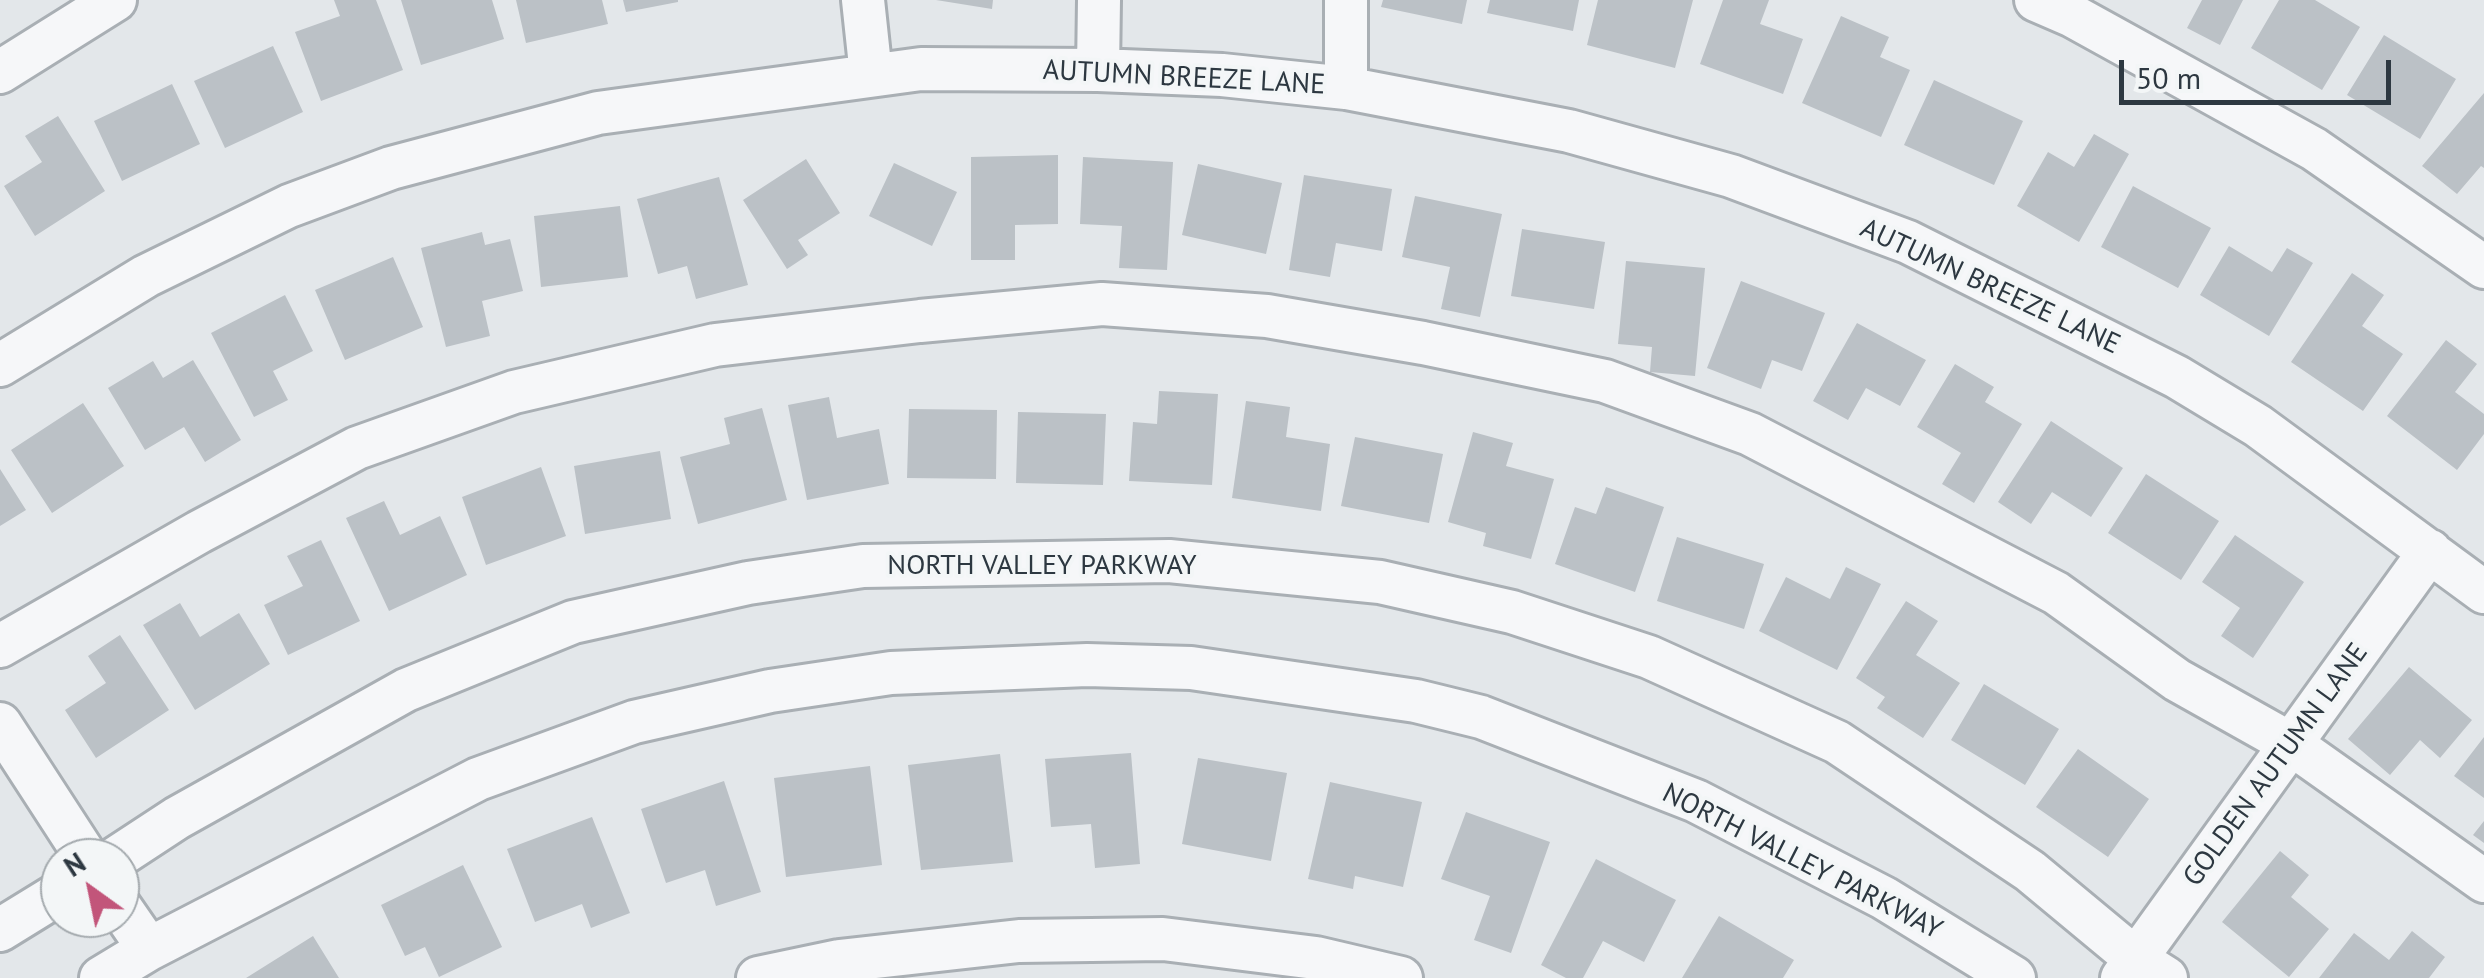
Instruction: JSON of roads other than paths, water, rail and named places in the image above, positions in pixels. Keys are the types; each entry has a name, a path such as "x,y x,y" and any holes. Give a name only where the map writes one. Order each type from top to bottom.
{"street":[{"path":"0,72 115,0"},
{"path":"863,0 871,75"},
{"path":"1098,70 1099,0"},
{"path":"1346,0 1346,88"},
{"path":"2036,0 2073,16 2314,149 2484,267"},
{"name":"AUTUMN BREEZE LANE","path":"0,365 146,276 289,206 391,168 598,112 922,69 1222,74 1346,88 1569,131 1731,176 1908,242 2177,377 2258,426 2484,592"},
{"path":"0,646 357,448 514,392 714,345 1102,304 1267,316 1424,343 1605,381 1750,434 2056,593 2176,680 2291,744 2484,881"},
{"name":"GOLDEN AUTUMN LANE","path":"2141,972 2291,744 2430,551"},
{"name":"NORTH VALLEY PARKWAY","path":"140,842 406,690 573,622 748,583 863,566 1169,561 1380,582 1512,612 1650,658 1837,742 2030,871 2141,972"},
{"name":"NORTH VALLEY PARKWAY","path":"101,978 478,779 634,722 770,691 892,673 1087,665 1191,668 1416,701 1481,717 1696,801 1884,898 2014,978"},
{"path":"2,733 73,838"},
{"path":"0,930 40,905"},
{"path":"140,935 150,949"},
{"path":"758,978 840,961 1019,942 1162,939 1316,958 1401,978"}]}
